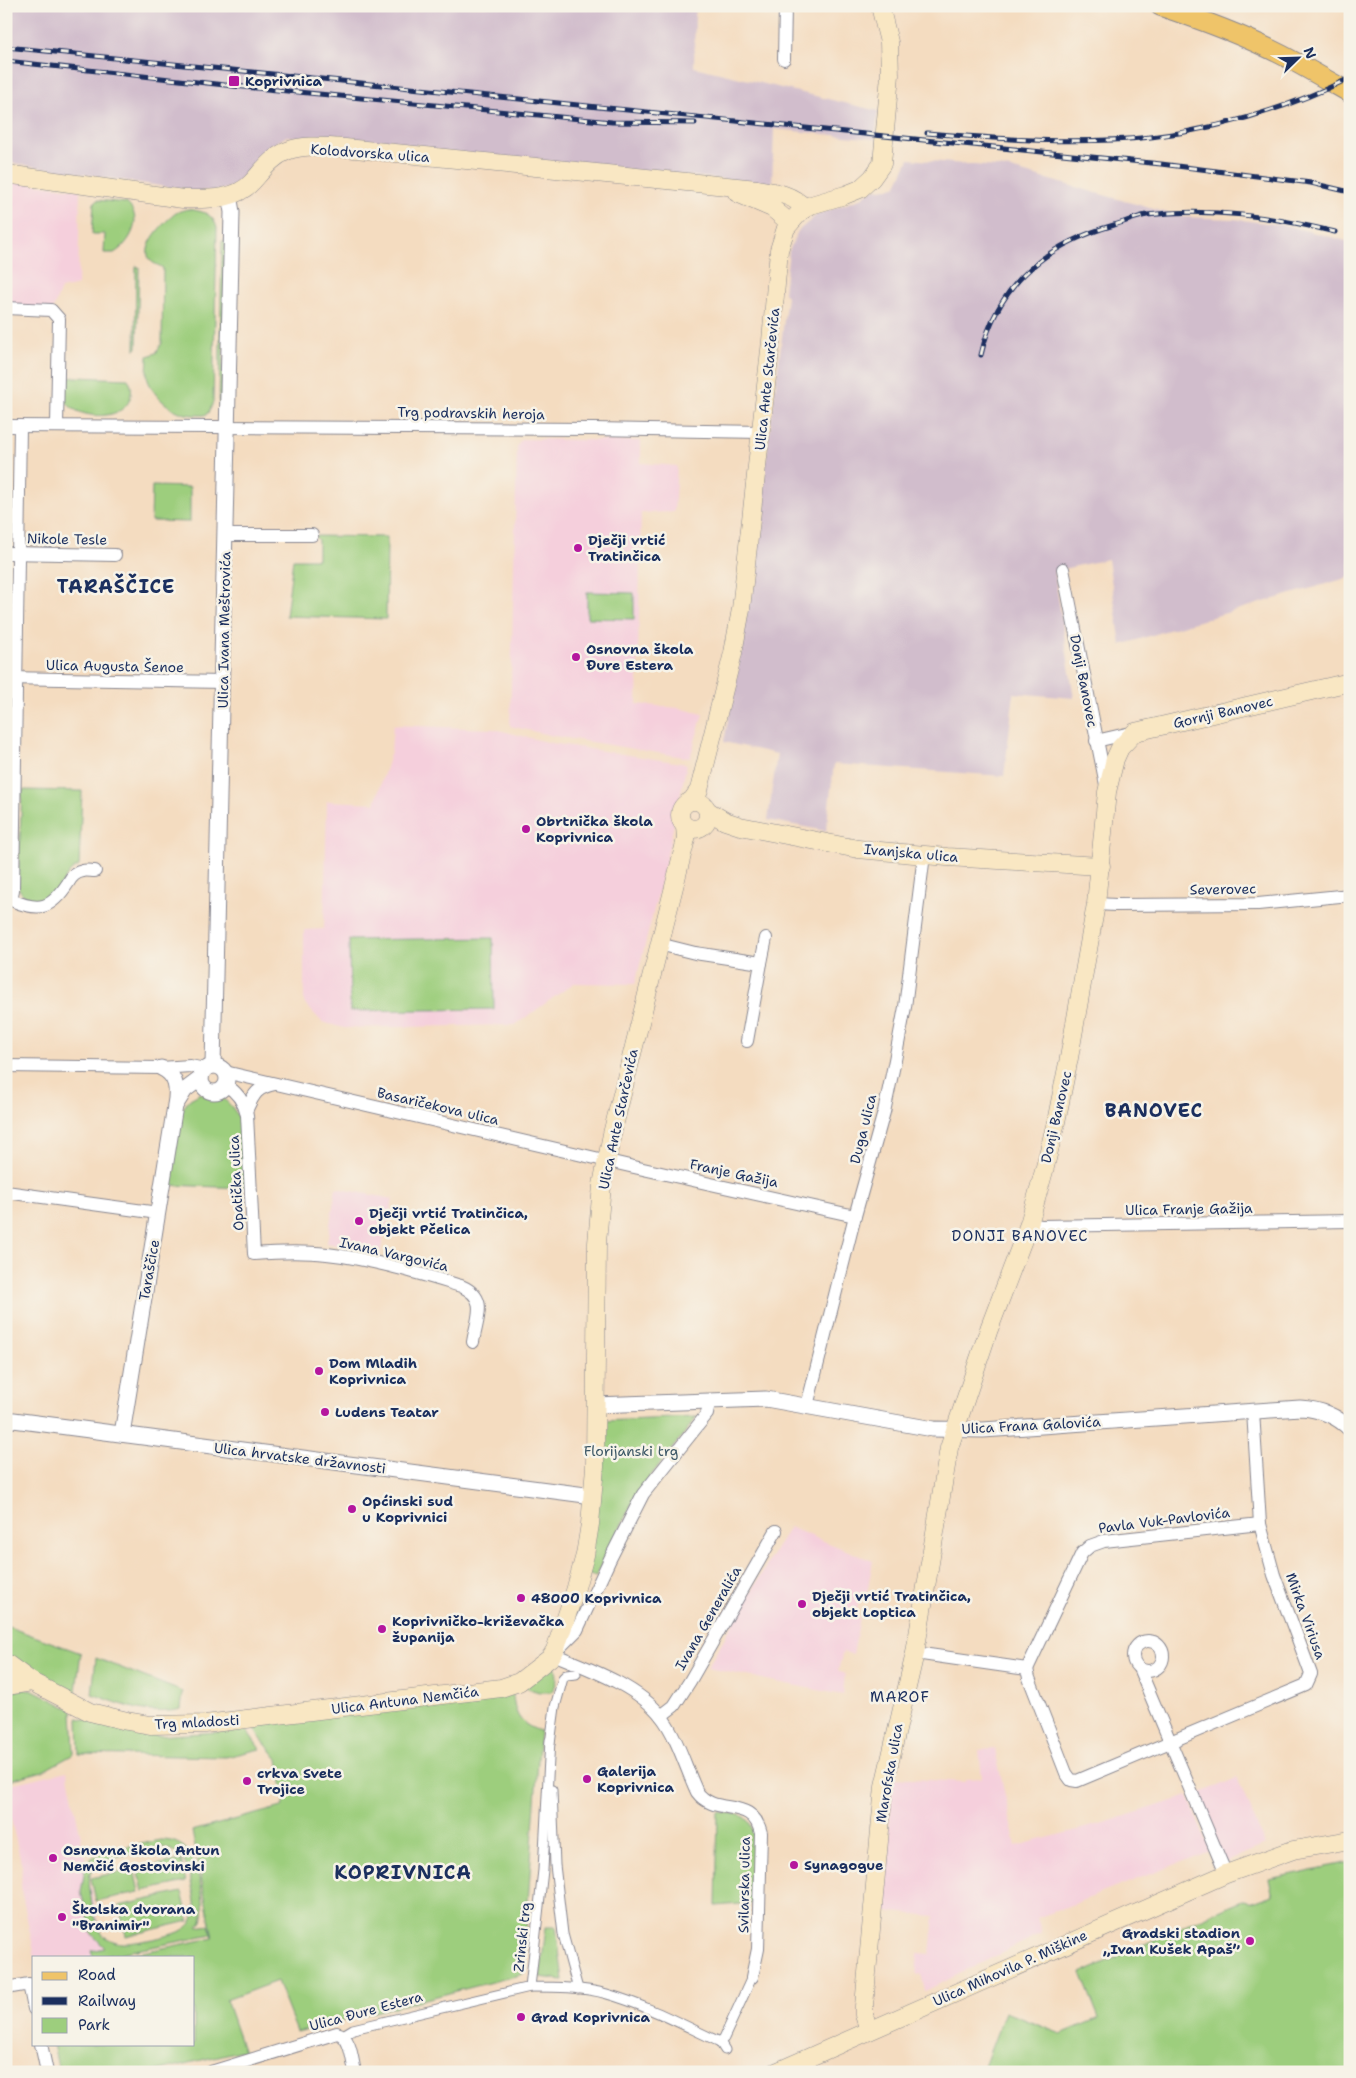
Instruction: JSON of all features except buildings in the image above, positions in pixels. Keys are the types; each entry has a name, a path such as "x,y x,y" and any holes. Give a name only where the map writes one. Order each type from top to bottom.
{"main road":[{"path":"1160,6 1244,37 1282,55 1350,93"},
{"name":"Ulica Ante Starčevića","path":"595,1405 597,1243 602,1186 659,944 697,815 740,618 782,238 790,223 805,208 820,201 846,195 860,188 872,178 882,164 890,75 889,42 883,11"},
{"name":"Kolodvorska ulica","path":"6,174 183,199 208,200 229,196 246,187 278,156 294,150 316,147 345,148 720,187 757,189 781,193 796,200 805,208"},
{"name":"Kolodvorska ulica","path":"720,187 766,205 790,223"},
{"name":"Gornji Banovec","path":"1134,732 1350,682"},
{"name":"Donji Banovec","path":"954,1430 989,1329 1029,1224 1056,1122 1096,904 1107,792 1115,759 1120,748 1134,732"},
{"name":"Ivanjska ulica","path":"697,815 740,826 858,849 1101,866"},
{"path":"553,1654 579,1577 590,1524 593,1496 595,1405"},
{"name":"Marofska ulica","path":"869,2030 864,2015 864,2006 883,1795 915,1653 943,1480 954,1430"},
{"name":"Ulica Antuna Nemčića","path":"247,1720 508,1686 531,1673 553,1654"},
{"name":"Trg mladosti","path":"6,1663 32,1682 90,1712 135,1723 164,1726 247,1720"},
{"path":"6,1686 32,1682"},
{"name":"Ulica Mihovila P. Miškine","path":"776,2072 1226,1874 1293,1850 1350,1840"}],"street":[{"path":"784,59 785,6"},
{"name":"Ulica Ivana Meštrovića","path":"215,1079 232,212 229,196"},
{"path":"6,308 51,310 56,313 59,320 57,425"},
{"name":"Trg podravskih heroja","path":"6,426 228,426 761,432"},
{"name":"Nikole Tesle","path":"9,902 13,890 12,553 20,426"},
{"path":"226,535 312,535"},
{"name":"Nikole Tesle","path":"12,553 115,555"},
{"name":"Donji Banovec","path":"1063,569 1107,792"},
{"name":"Ulica Augusta Šenoe","path":"11,678 223,682"},
{"name":"Gornji Banovec","path":"1096,741 1134,732"},
{"name":"Duga ulica","path":"807,1406 855,1216 884,1112 905,1007 924,854"},
{"path":"9,902 26,906 49,905 76,874 83,870 95,871"},
{"name":"Severovec","path":"1096,904 1258,904 1350,895"},
{"path":"747,1041 766,938"},
{"path":"659,944 711,956 761,962"},
{"name":"Basaričekova ulica","path":"6,1066 166,1068 215,1079 270,1083 607,1160"},
{"path":"166,1068 176,1085 175,1106"},
{"path":"215,1079 229,1097 246,1111 254,1094 270,1083"},
{"name":"Taraščice","path":"122,1434 175,1106 185,1090 215,1079"},
{"name":"Opatička ulica","path":"246,1111 249,1131 254,1254"},
{"name":"Franje Gažija","path":"607,1160 855,1216"},
{"path":"6,1192 158,1213"},
{"name":"Ulica Franje Gažija","path":"1029,1224 1042,1226 1350,1221"},
{"name":"Ivana Vargovića","path":"254,1254 307,1253 356,1258 460,1286 475,1295 480,1302 473,1342"},
{"name":"Ulica Frana Galovića","path":"709,1402 766,1399 933,1429 954,1430 983,1430 1308,1408 1329,1415 1348,1425"},
{"path":"553,1654 577,1630 643,1494 707,1414 709,1402 595,1405"},
{"name":"Mirka Viriusa","path":"1028,1669 1029,1678 1066,1773 1071,1780 1077,1781 1306,1686 1311,1674 1274,1575 1260,1524 1253,1411"},
{"name":"Ulica hrvatske državnosti","path":"6,1419 593,1496"},
{"name":"Pavla Vuk-Pavlovića","path":"1028,1669 1082,1553 1090,1546 1104,1541 1260,1524"},
{"name":"Ivana Generalića","path":"661,1716 674,1706 690,1681 776,1531"},
{"path":"579,1577 595,1582 601,1578"},
{"path":"915,1653 1028,1669"},
{"name":"Svilarska ulica","path":"553,1654 618,1683 661,1716 702,1800 722,1807 748,1812 759,1824 761,1833 758,1949 752,1977 722,2046 628,2001 578,1989"},
{"path":"1139,1668 1226,1874"},
{"name":"Zrinski trg","path":"550,1740 555,1865 563,1934 578,1989 530,1987 543,1870 550,1740 554,1706 563,1678 566,1675 576,1674"},
{"path":"6,1988 29,1984 32,1999"},
{"name":"Ulica Đure Estera","path":"211,2072 333,2034 343,2035 353,2029 530,1987"},
{"path":"343,2035 348,2044 355,2072"},
{"path":"41,2046 47,2072"}],"shaded area":[{"path":"6,6 695,6 694,67 878,111 875,139 774,129 772,184 287,136 277,142 246,177 234,186 218,191 192,191 6,162"},
{"path":"909,159 1007,168 1182,217 1234,219 1289,226 1350,242 1350,577 1121,645 1108,559 1054,571 1074,698 1014,693 1004,776 834,764 826,831 768,820 777,754 724,742 742,645 787,296 784,293 789,251 798,231 818,214 860,199 872,190 896,187"},
{"path":"6,180 80,190 78,285 61,289 50,316 6,313"},
{"path":"521,440 641,441 641,463 677,466 674,512 641,513 637,704 679,708 703,714 690,758 554,736 510,726 517,446"},
{"path":"393,725 494,729 551,743 687,764 662,878 635,984 574,983 515,1025 344,1028 322,1022 304,1003 304,930 324,929 327,801 375,803 391,751"},
{"name":"Dječji vrtić Tratinčica, objekt Pčelica","path":"336,1188 393,1199 380,1253 327,1243"},
{"name":"Dječji vrtić Tratinčica, objekt Loptica","path":"789,1527 873,1561 867,1592 862,1591 855,1616 860,1617 853,1655 843,1651 838,1671 845,1674 843,1695 707,1668"},
{"path":"995,1749 1016,1846 1104,1823 1188,1796 1210,1851 1037,1918 1042,1933 925,1991 921,1974 916,1975 918,1953 930,1954 934,1916 882,1911 893,1778 965,1782 967,1779 982,1778 979,1750"},
{"name":"Osnovna škola Antun Nemčić Gostovinski","path":"67,1771 105,1956 35,1956 21,1889 22,1866 6,1798 6,1785"},
{"path":"1237,1778 1265,1845 1224,1862 1196,1795"}],"green space":[{"path":"97,200 126,203 132,209 134,215 135,223 130,237 114,253 104,253 105,234 92,234 94,203"},
{"path":"187,209 210,216 217,228 213,402 206,415 189,415 175,410 156,394 151,387 147,374 148,356 156,353 162,343 163,268 150,260 148,248 155,234 166,222 176,213"},
{"path":"222,241 226,241 222,407 219,406"},
{"path":"136,266 139,267 137,348 135,350"},
{"path":"69,378 128,379 131,386 131,394 126,406 116,413 102,415 88,414 75,410 66,402 63,391"},
{"path":"152,486 190,487 190,522 151,521"},
{"path":"314,536 387,537 386,619 286,616 293,559 318,559 318,540"},
{"path":"587,592 634,593 634,619 587,618"},
{"path":"22,790 82,791 79,866 68,874 56,892 46,900 30,900 21,893 18,887"},
{"path":"493,938 494,1009 350,1011 349,940"},
{"path":"201,1093 210,1097 220,1096 230,1105 242,1126 245,1150 244,1188 169,1185 181,1111 190,1099"},
{"name":"Florijanski trg","path":"697,1417 637,1493 596,1577 587,1574 602,1421"},
{"path":"6,1626 81,1653 75,1698 25,1669 6,1654"},
{"path":"96,1658 183,1692 181,1709 169,1711 146,1710 92,1694"},
{"path":"551,1665 555,1667 557,1677 551,1692 539,1692 526,1688 525,1685"},
{"path":"31,1689 72,1710 74,1754 43,1771 6,1781 6,1691"},
{"path":"512,1689 518,1716 526,1724 540,1731 523,1974 297,2032 277,1981 226,2000 244,2052 239,2051 152,2072 59,2072 53,2046 195,2046 195,1956 123,1956 213,1938 192,1831 282,1807 285,1800 278,1759 257,1734 254,1725"},
{"path":"78,1718 157,1736 218,1732 245,1728 260,1749 226,1757 79,1754"},
{"path":"718,1812 742,1816 749,1822 753,1831 756,1856 752,1903 716,1906"},
{"path":"161,1840 180,1844 192,1857 201,1885 203,1915 202,1921 197,1927 209,1925 212,1935 106,1956 93,1956 91,1951 105,1948 91,1933 81,1892 85,1869 89,1860 103,1851","holes":["162,1847 179,1855 188,1870 195,1903 195,1914 191,1923 179,1932 142,1941 121,1943 105,1937 98,1926 91,1898 89,1881 92,1870 105,1859"]},
{"path":"181,1860 186,1882 143,1891 138,1869"},
{"name":"Gradski stadion „Ivan Kušek Apaš”","path":"1350,1862 1350,2072 982,2072 1005,2012 1061,2034 1099,2018 1081,1973 1242,1900 1256,1902 1273,1896 1269,1879"},
{"path":"134,1869 139,1892 96,1901 91,1878"},
{"path":"182,1892 189,1921 126,1936 119,1906"},
{"path":"546,1927 556,1927 563,1980 540,1977"}],"railway":[{"path":"6,47 1161,164 1311,183 1350,192"},
{"path":"6,61 234,86 612,122 695,123"},
{"path":"927,133 1067,141 1151,137 1202,129 1253,116 1302,99 1350,78"},
{"path":"981,355 999,307 1028,270 1067,243 1090,233 1147,215 1194,212 1265,218 1335,232"}],"place":[{"name":"Koprivnica","path":"234,81"},
{"name":"Dječji vrtić Tratinčica","path":"578,548"},
{"name":"Osnovna škola Đure Estera","path":"576,657"},
{"name":"Obrtnička škola Koprivnica","path":"526,829"},
{"name":"Dječji vrtić Tratinčica, objekt Pčelica","path":"359,1221"},
{"name":"Dom Mladih Koprivnica","path":"319,1371"},
{"name":"Ludens Teatar","path":"325,1412"},
{"name":"Općinski sud u Koprivnici","path":"352,1509"},
{"name":"48000 Koprivnica","path":"521,1598"},
{"name":"Dječji vrtić Tratinčica, objekt Loptica","path":"802,1604"},
{"name":"Koprivničko-križevačka županija","path":"382,1629"},
{"name":"Galerija Koprivnica","path":"587,1779"},
{"name":"crkva Svete Trojice","path":"247,1781"},
{"name":"Osnovna škola Antun Nemčić Gostovinski","path":"53,1858"},
{"name":"Synagogue","path":"794,1865"},
{"name":"Školska dvorana \"Branimir\"","path":"62,1917"},
{"name":"Gradski stadion „Ivan Kušek Apaš”","path":"1250,1941"},
{"name":"Grad Koprivnica","path":"521,2017"}],"district":[{"name":"TARAŠČICE","path":"116,586"},
{"name":"BANOVEC","path":"1154,1110"},
{"name":"DONJI BANOVEC","path":"1020,1236"},
{"name":"MAROF","path":"900,1697"},
{"name":"KOPRIVNICA","path":"403,1872"}]}
